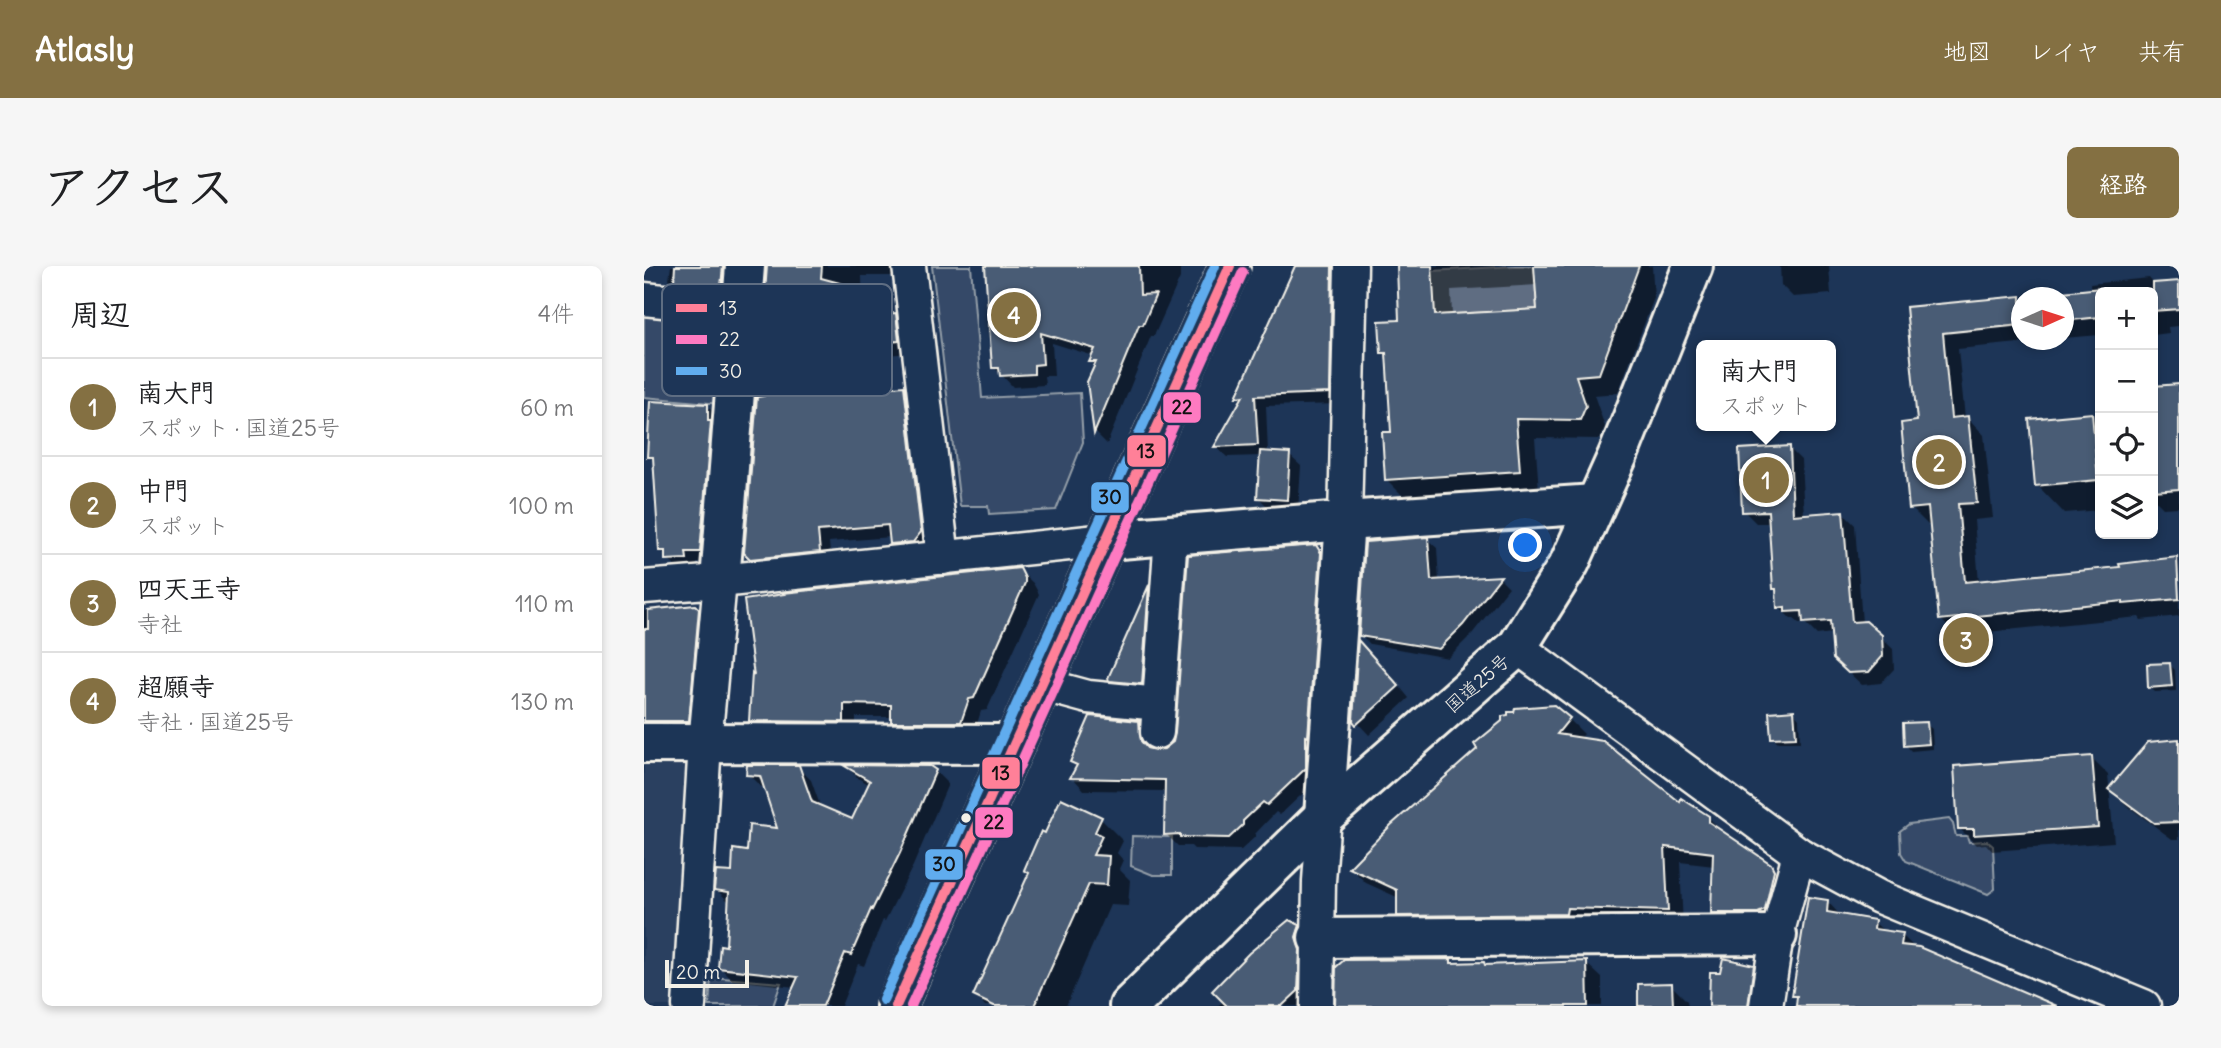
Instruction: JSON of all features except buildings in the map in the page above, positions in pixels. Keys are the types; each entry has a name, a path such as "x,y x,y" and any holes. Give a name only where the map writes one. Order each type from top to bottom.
{"main road":[{"path":"744,284 746,266"},
{"path":"896,1006 1230,266"},
{"name":"国道25号","path":"1129,1006 1324,816 1517,648 1570,562 1618,455 1693,266"},
{"path":"720,582 734,396"},
{"path":"1107,540 1595,504"},
{"path":"1324,816 1345,521"},
{"path":"644,743 1013,744"},
{"path":"1318,938 1777,935"}],"street":[{"path":"909,266 943,558"},
{"path":"1345,521 1351,266"},
{"path":"644,299 662,301"},
{"path":"1040,684 1158,718 1171,535"},
{"path":"644,587 720,582 1107,540"},
{"path":"689,1006 705,743 720,582"},
{"path":"1517,648 1798,854 1879,897 2144,1006"},
{"path":"1317,1006 1324,816"},
{"path":"1766,1006 1777,935 1798,854"}],"shaded area":[{"path":"932,266 971,266 982,398 1080,393 1083,442 1056,510 989,514 988,506 960,506"},
{"path":"1534,266 1537,309 1435,315 1432,271"},
{"path":"644,315 662,317 662,396 721,396 720,404 644,397"},
{"path":"644,760 683,761 690,775 674,1006 644,1006"},
{"path":"1949,819 1956,836 1967,836 1969,842 1987,841 1993,846 1995,889 1988,894 1906,861 1901,853 1900,831 1909,824"},
{"path":"1132,836 1172,837 1172,875 1153,875 1131,866"},
{"path":"711,977 781,983 773,1006 709,1006"}],"transit line":[{"name":"30","path":"883,1000 1215,266"},
{"name":"13","path":"896,1006 1230,266"},
{"name":"22","path":"911,1006 1243,272"}],"place":[{"name":"超願寺","path":"1014,315"},
{"name":"中門","path":"1939,462"},
{"name":"南大門","path":"1766,480"},
{"name":"四天王寺","path":"1966,640"}]}
